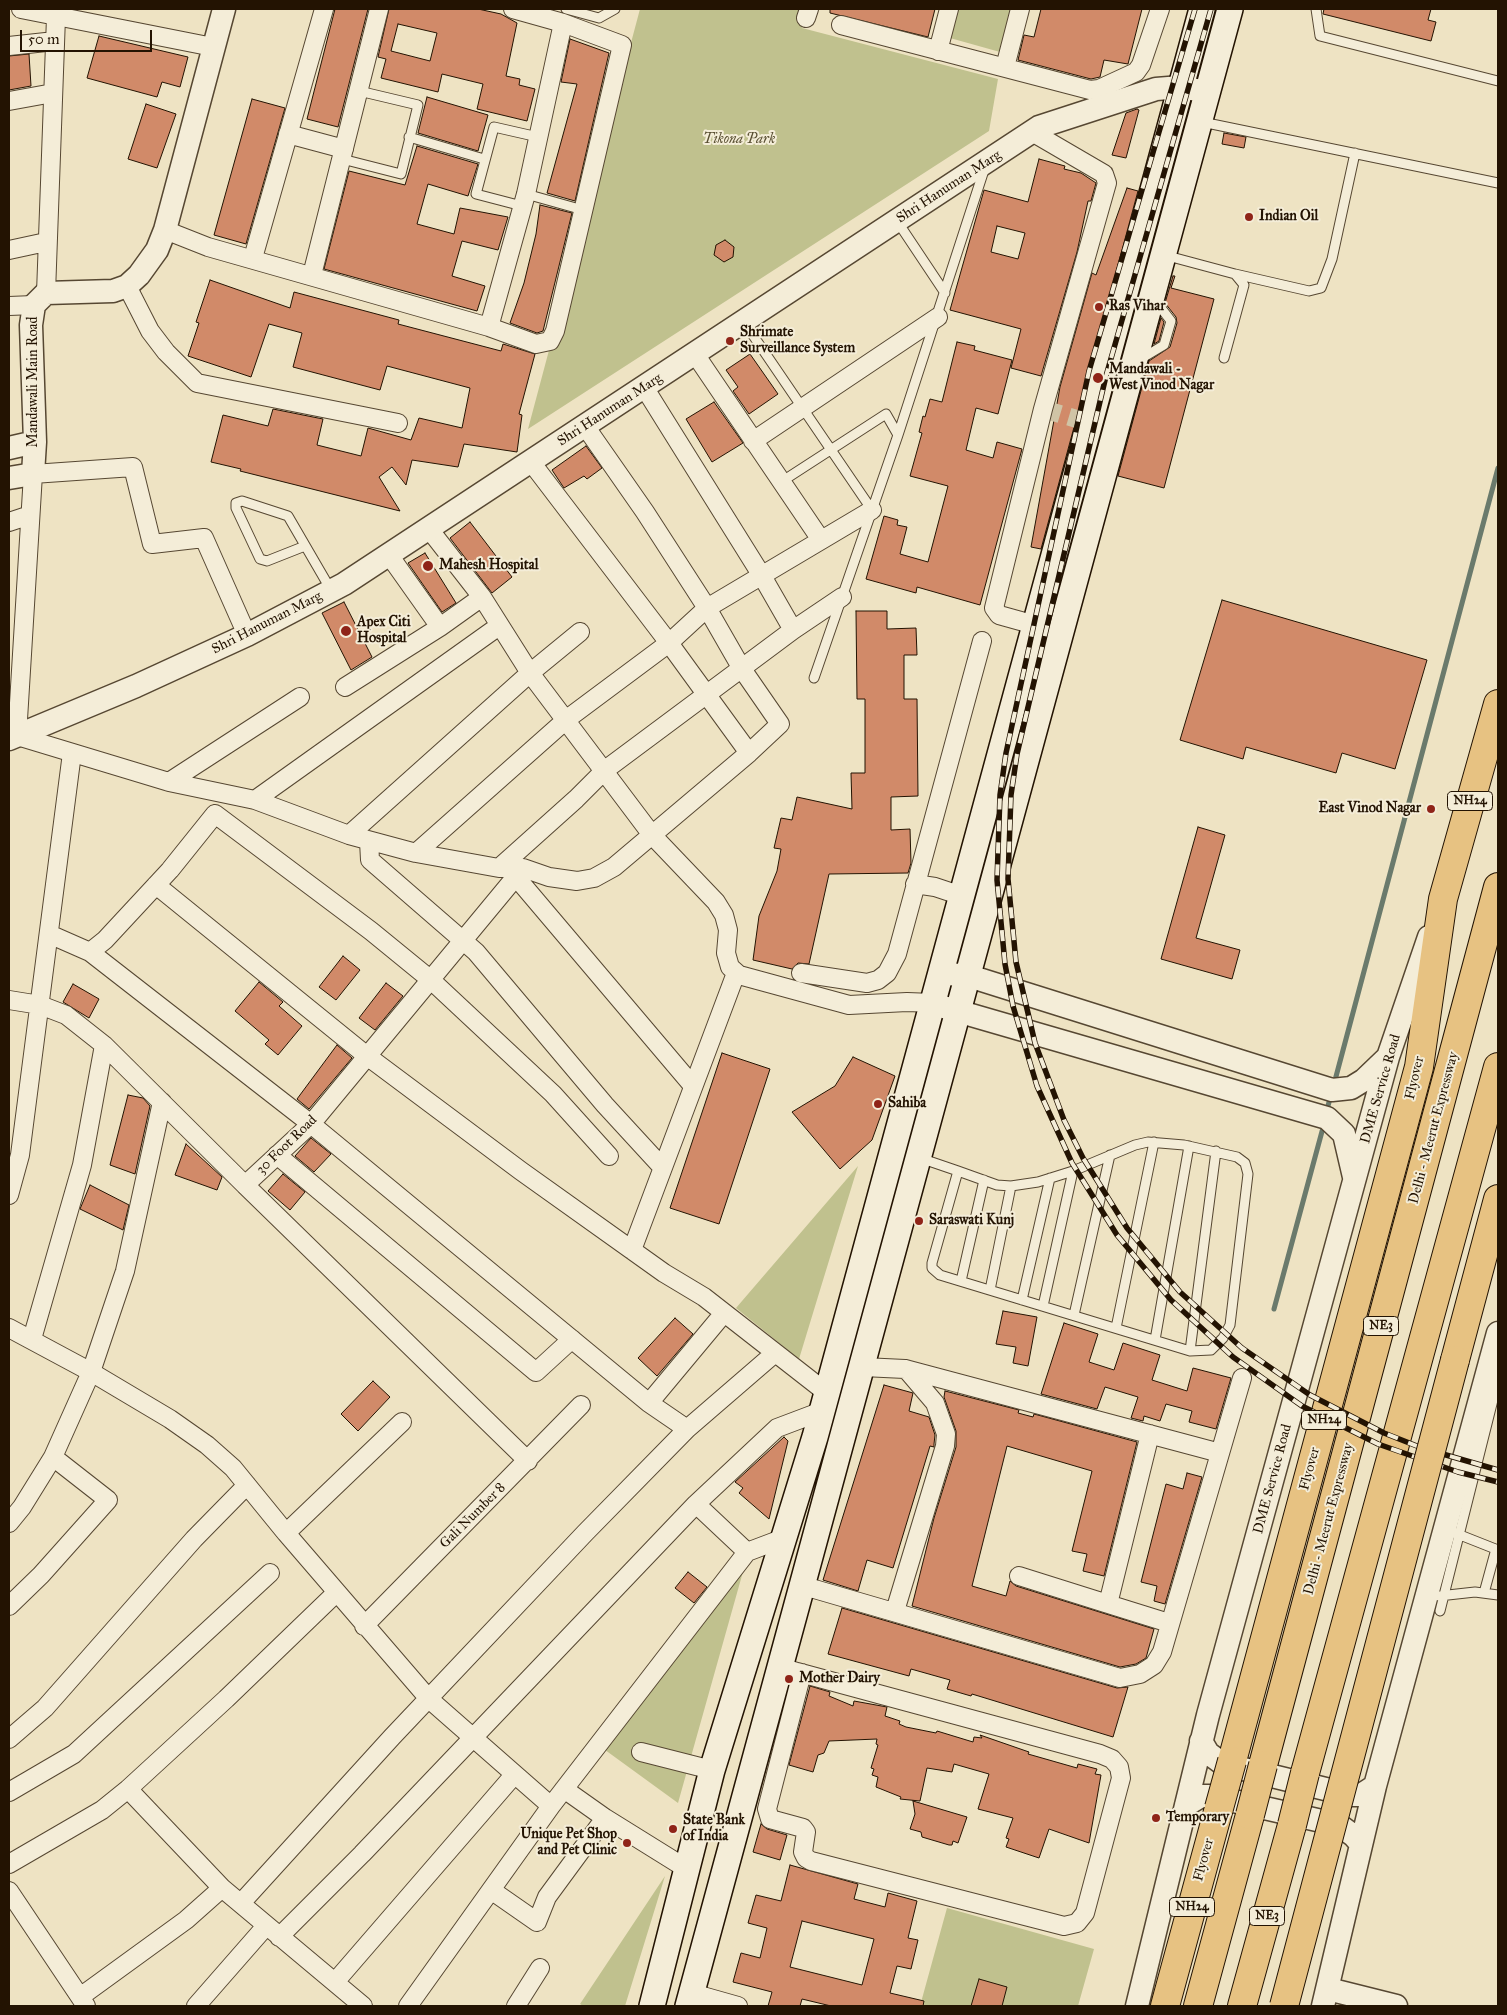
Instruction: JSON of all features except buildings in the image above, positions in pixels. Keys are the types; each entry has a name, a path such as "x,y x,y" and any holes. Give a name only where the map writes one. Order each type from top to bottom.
{"highway":[{"name":"NH24","path":"1442,899 1498,704"},
{"name":"Delhi - Meerut Expressway","path":"1198,2006 1498,887"},
{"name":"Flyover","path":"1165,2006 1416,1080 1442,899"},
{"name":"NE3","path":"1242,2006 1498,1067"},
{"path":"1284,2006 1455,1360 1494,1228 1498,1199"}],"main road":[{"path":"652,2006 712,1770 824,1402 1202,9"},
{"path":"690,2000 792,1670 804,1586 1230,9"},
{"path":"1112,340 1137,354"},
{"path":"667,1945 703,1953"}],"street":[{"path":"21,9 57,13 213,47"},
{"path":"9,306 40,300 113,291 128,286 139,276 156,250 165,230 224,9"},
{"path":"253,258 324,9"},
{"path":"312,275 379,9"},
{"path":"165,230 208,247 253,258 489,327 536,344 550,341 555,330 622,45 564,16 513,9"},
{"path":"938,51 949,9"},
{"path":"1005,67 1020,9"},
{"path":"840,25 1090,90 1099,89 1136,72 1141,65 1160,9"},
{"path":"40,300 46,242 57,13"},
{"path":"489,327 524,200 564,16"},
{"path":"9,46 55,41"},
{"name":"Shri Hanuman Marg","path":"13,737 136,686 246,635 332,590 429,529 1039,127 1156,89 1181,86 1207,92"},
{"path":"9,101 53,93"},
{"path":"1032,132 1104,174 1107,183 1046,400 994,608 999,615 1035,625"},
{"path":"288,134 343,154"},
{"path":"9,250 46,242"},
{"path":"128,286 150,331 166,352 197,383 398,423"},
{"name":"Mandawali Main Road","path":"13,737 17,605 30,515 35,442 30,325 40,300"},
{"path":"753,441 938,317"},
{"path":"695,354 821,540"},
{"path":"644,387 762,576 793,630"},
{"path":"13,737 72,752 169,782 255,800 349,835 416,853 519,873 577,881 594,878 614,867 749,753 780,724 742,669 707,608 645,512 585,426"},
{"path":"9,448 35,442"},
{"path":"531,462 669,642 749,753"},
{"path":"9,478 33,474 133,467 152,544 204,538 246,635"},
{"path":"416,853 567,719 669,642 707,608 872,510"},
{"path":"9,522 30,515"},
{"path":"429,529 482,597 530,673 567,719 652,835 716,902 724,915 728,930 726,953 730,967 736,972 848,1005 907,1002 932,1004 1327,1118 1344,1134 1355,1183"},
{"path":"389,555 440,627"},
{"path":"345,687 440,627 482,597"},
{"path":"499,868 576,799 605,770 793,630 842,597"},
{"path":"255,800 499,626"},
{"path":"349,835 530,673 580,632"},
{"path":"801,973 867,983 878,980 887,973 897,954 982,642"},
{"path":"169,782 300,697"},
{"path":"9,1195 20,1156 72,752"},
{"path":"90,952 105,940 156,885 215,814 223,794"},
{"path":"215,814 371,931 431,980 553,1094 597,1140 609,1156"},
{"path":"369,841 370,860 476,952 606,1105 662,1167"},
{"path":"519,873 693,1086"},
{"name":"30 Foot Road","path":"9,1000 40,1005 66,1015 104,1045 245,1185 311,1124 519,873"},
{"path":"915,884 935,887 962,896"},
{"path":"156,885 367,1056 521,1171 724,1313 775,1353 824,1402 777,1428 696,1504 362,1854 279,1937"},
{"name":"DME Service Road","path":"1137,2006 1201,1740 1388,1057 1442,899"},
{"path":"49,934 90,952 311,1124 649,1402 687,1430"},
{"path":"632,1250 736,972"},
{"path":"941,973 969,976 1332,1090 1351,1088 1364,1080 1388,1057"},
{"path":"32,1339 82,1165 104,1045"},
{"path":"9,1523 22,1507 53,1457 91,1372 125,1271 162,1102"},
{"path":"277,1155 536,1372 572,1339"},
{"path":"245,1185 528,1461"},
{"path":"649,1402 724,1313"},
{"path":"10,1331 32,1339 91,1372 170,1419 207,1445 233,1468 336,1593 429,1699 474,1736 514,1775 551,1806"},
{"path":"1396,2006 1325,1997 1375,1786 1437,1601 1498,1333"},
{"path":"242,1902 585,1533 687,1430 775,1353"},
{"path":"863,1367 905,1369 1220,1452"},
{"path":"895,1611 945,1446 946,1434 935,1403 905,1369"},
{"path":"804,1586 1120,1678 1140,1674 1154,1665 1162,1652 1242,1378"},
{"name":"Gali Number 8","path":"364,1626 581,1405"},
{"path":"286,1533 402,1422"},
{"path":"1108,1604 1150,1434"},
{"path":"9,1606 41,1575 108,1500 53,1457"},
{"path":"9,1739 45,1708 194,1539 247,1485"},
{"path":"696,1504 747,1552"},
{"path":"408,2006 551,1806 747,1552 784,1538"},
{"path":"9,1792 74,1754 270,1573"},
{"path":"1019,1576 1169,1623"},
{"path":"9,1864 102,1810 128,1789 226,1699 336,1593"},
{"path":"792,1670 1100,1754 1112,1759 1119,1767 1121,1778 1085,1914 1077,1923 1064,1926 811,1861 806,1858 802,1852 807,1836 803,1828 770,1819 767,1809 792,1670"},
{"path":"1201,1740 1208,1753 1224,1764 1350,1795 1361,1795 1375,1786"},
{"path":"641,1752 712,1770"},
{"path":"335,1982 514,1775"},
{"path":"128,1789 222,1888 242,1902 266,1926 363,2006"},
{"path":"564,1789 605,1818 687,1869"},
{"path":"1186,1805 1201,1796 1212,1796 1339,1825 1361,1844"},
{"path":"491,1890 537,1922 547,1898 605,1818"},
{"path":"9,1891 83,2002 222,1888"},
{"path":"196,2006 266,1926"},
{"path":"516,2006 540,1968"},
{"path":"690,2000 738,2006"}],"lane":[{"path":"564,16 599,18 615,9"},
{"path":"1316,9 1320,36 1498,81"},
{"path":"343,154 401,174 418,105 359,91"},
{"path":"1199,122 1498,183"},
{"path":"538,137 494,127 476,194 583,210"},
{"path":"409,138 484,159"},
{"path":"1163,255 1309,291 1321,288 1332,259 1355,154"},
{"path":"814,678 938,317 987,162"},
{"path":"897,221 945,293"},
{"path":"1224,358 1244,285 1235,274"},
{"path":"744,322 872,510"},
{"path":"781,482 886,414 898,435"},
{"path":"305,546 267,561 260,559 236,508 236,503 242,501 285,514 305,546 332,590"},
{"path":"920,1158 958,1171 984,1180 1011,1186 1073,1171 1135,1145 1154,1142 1190,1146 1237,1157 1244,1163 1248,1174 1230,1325 1223,1338 1211,1350 1190,1351 940,1275 932,1268 958,1171"},
{"path":"1116,1328 1154,1142"},
{"path":"1155,1340 1190,1146"},
{"path":"1190,1351 1216,1151"},
{"path":"1074,1316 1110,1155"},
{"path":"1043,1306 1073,1171"},
{"path":"1022,1300 1050,1178"},
{"path":"961,1281 984,1180"},
{"path":"990,1290 1011,1186"},
{"path":"1484,1592 1497,1550 1452,1531 1498,1380"},
{"path":"1437,1601 1484,1592 1498,1595"}],"green space":[{"name":"Tikona Park","path":"640,9 807,9 802,28 998,79 989,131 528,429"},
{"path":"958,9 1012,9 1000,52 950,38"},
{"path":"858,1166 820,1290 799,1359 736,1308"},
{"path":"746,1561 678,1803 601,1747"},
{"path":"665,1876 625,2006 583,2006 580,2004"},
{"path":"947,1908 1094,1949 1078,2006 920,2006"}],"waterway":[{"path":"1334,1084 1498,468"},
{"path":"1326,1113 1331,1095"},
{"path":"1274,1309 1324,1124"}],"tunnel":[{"path":"1043,409 1090,423"}],"railway":[{"path":"1195,9 1089,371 1006,753 1000,795 997,880 1005,964 1013,1006 1037,1086 1072,1163 1117,1235 1171,1300 1233,1357 1302,1406 1378,1444 1458,1472 1498,1482"},
{"path":"1211,9 1106,376 1017,754 1011,795 1008,879 1016,962 1035,1043 1064,1120 1083,1158 1127,1228 1180,1292 1242,1348 1310,1395 1384,1433 1422,1448 1498,1470"}],"place":[{"name":"Indian Oil","path":"1249,217"},
{"name":"Ras Vihar","path":"1099,307"},
{"name":"Shrimate Surveillance System","path":"730,341"},
{"name":"Mandawali - West Vinod Nagar","path":"1098,378"},
{"name":"Mahesh Hospital","path":"428,566"},
{"name":"Apex Citi Hospital","path":"346,631"},
{"name":"East Vinod Nagar","path":"1431,809"},
{"name":"Sahiba","path":"878,1104"},
{"name":"Saraswati Kunj","path":"919,1221"},
{"name":"Mother Dairy","path":"789,1679"},
{"name":"Temporary","path":"1156,1818"},
{"name":"State Bank of India","path":"673,1829"},
{"name":"Unique Pet Shop and Pet Clinic","path":"627,1843"}]}
